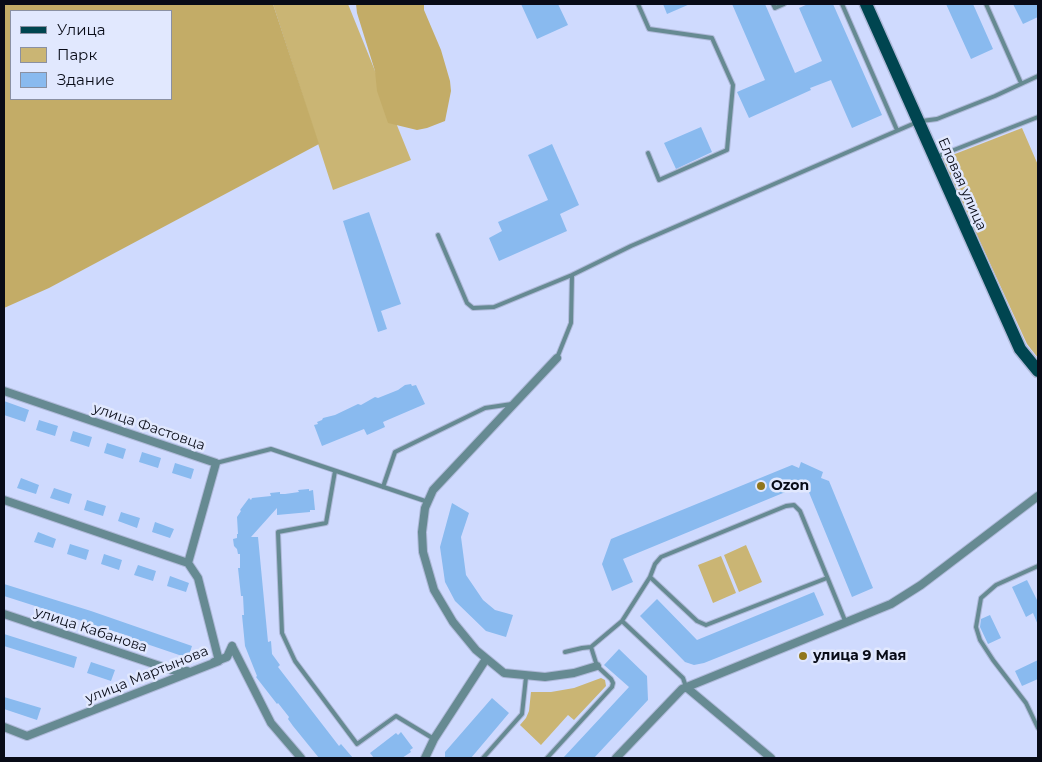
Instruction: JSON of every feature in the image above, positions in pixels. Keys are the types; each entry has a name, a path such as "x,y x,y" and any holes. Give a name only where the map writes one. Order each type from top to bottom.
{"main road":[{"name":"Еловая улица","path":"866,4 1020,349 1038,371"}],"street":[{"path":"557,358 433,490 425,508 422,532 423,552 434,590 453,622 476,650 504,673 526,676 561,676 574,674 597,666"},
{"name":"улица Фастовца","path":"4,391 216,463 188,563"},
{"path":"616,758 686,687 846,623 898,600 1038,496"},
{"path":"4,500 188,563"},
{"name":"улица Мартынова","path":"188,563 198,578 223,659"},
{"name":"улица Кабанова","path":"4,614 172,670 191,672"},
{"path":"191,672 223,659 232,646 271,723 301,758"},
{"path":"425,758 434,739 486,659"},
{"name":"улица Мартынова","path":"4,727 27,736 191,672"},
{"path":"686,687 769,757"}],"lane":[{"path":"638,4 650,29 712,38 732,85 728,150 659,180 648,153"},
{"path":"773,4 774,8 784,4"},
{"path":"842,4 897,130"},
{"path":"986,4 1022,83"},
{"path":"438,235 467,304 474,308 494,307 572,275 631,246 897,130 918,122 937,119 1038,76"},
{"path":"934,158 1038,117"},
{"path":"557,358 571,322 572,275"},
{"path":"383,486 396,452 485,408 514,404"},
{"path":"216,463 271,449 428,502"},
{"path":"335,471 326,523 278,532 282,633 295,661 357,744 396,716 434,739"},
{"path":"565,652 591,648 622,620 661,557 791,505 800,511 846,623"},
{"path":"1038,566 996,585 981,598 976,626 980,640 1026,703 1038,728"},
{"path":"650,576 697,621 706,624 827,578"},
{"path":"622,620 683,678 686,687"},
{"path":"547,758 612,687 612,679 597,666 591,648"},
{"path":"482,758 522,714 526,676"}],"green space":[{"path":"273,4 348,4 411,160 333,190"},
{"path":"1022,128 1038,165 1038,358 1027,344 942,159"},
{"path":"746,545 762,582 739,592 724,555"},
{"path":"721,556 736,593 713,603 698,565"},
{"path":"601,678 605,680 606,686 574,720 568,715 541,745 520,725 529,711 531,692 551,692 574,688"}],"shaded area":[{"path":"4,4 273,4 319,144 49,288 4,308"},
{"path":"356,4 424,4 424,10 441,50 450,81 451,91 445,121 417,130 388,123 377,91 375,71"}],"building":[{"path":"521,4 558,4 568,25 537,39"},
{"path":"663,4 690,4 667,14"},
{"path":"732,4 765,4 795,73 822,61 799,8 808,4 833,4 882,115 852,128 831,80 810,88 811,90 749,118 737,92 765,80"},
{"path":"946,4 973,4 993,49 971,59"},
{"path":"1013,4 1038,4 1038,17 1023,24"},
{"path":"701,127 712,152 676,169 664,143"},
{"path":"552,144 579,205 560,214 567,231 499,261 489,238 502,231 498,222 548,200 528,155"},
{"path":"369,212 401,304 381,311 387,329 378,332 343,221"},
{"path":"411,384 412,386 416,385 425,404 383,422 385,427 367,435 364,429 322,446 314,425 318,424 317,422"},
{"path":"4,401 29,410 25,422 4,415"},
{"path":"39,420 58,426 55,436 36,430"},
{"path":"73,431 92,437 89,447 70,441"},
{"path":"107,443 126,449 123,459 104,453"},
{"path":"142,452 161,458 158,468 139,462"},
{"path":"801,462 823,472 821,478 829,481 873,588 852,597 808,490 800,486 623,559 633,582 612,591 602,564 611,539 792,465 799,468"},
{"path":"175,463 194,469 191,479 172,473"},
{"path":"21,478 39,485 36,494 17,488"},
{"path":"54,488 72,494 69,504 50,498"},
{"path":"309,489 309,491 313,490 315,510 277,515 277,508 251,537 258,537 268,642 271,641 272,654 280,665 278,667 339,746 341,744 353,758 319,758 256,677 245,646 242,615 244,615 243,596 241,596 238,568 240,568 240,554 238,554 234,546 233,539 237,538 238,534 237,517 249,498 251,500 252,498 271,496 270,493 280,492 280,494 285,494"},
{"path":"87,500 106,506 103,516 84,510"},
{"path":"452,503 469,513 461,537 466,575 483,600 495,610 513,615 506,637 486,631 455,601 445,582 440,547"},
{"path":"121,512 140,518 137,528 118,521"},
{"path":"155,522 174,529 170,538 152,532"},
{"path":"38,532 56,539 53,548 34,542"},
{"path":"70,544 89,550 86,560 67,554"},
{"path":"104,554 122,560 119,570 101,564"},
{"path":"138,565 156,571 153,581 134,575"},
{"path":"170,576 189,583 186,592 167,586"},
{"path":"1027,580 1038,602 1038,625 1033,613 1026,617 1012,587"},
{"path":"4,584 91,611 192,646 188,658 132,639 132,637 4,596"},
{"path":"814,592 824,615 704,663 694,665 685,662 640,616 657,599 697,640"},
{"path":"990,615 1001,638 988,644 980,627 981,619"},
{"path":"4,634 77,657 74,668 4,646"},
{"path":"619,649 647,676 648,700 594,758 563,758 629,687 604,665"},
{"path":"1038,660 1038,679 1022,686 1015,671"},
{"path":"91,662 115,670 111,681 87,673"},
{"path":"4,697 41,708 37,720 4,709"},
{"path":"492,698 509,713 471,758 445,758 445,752"},
{"path":"401,732 413,748 410,750 411,752 402,758 374,758 370,753 396,733 398,735"}],"place":[{"name":"Ozon","path":"761,486"},
{"name":"улица 9 Мая","path":"803,656"}]}
